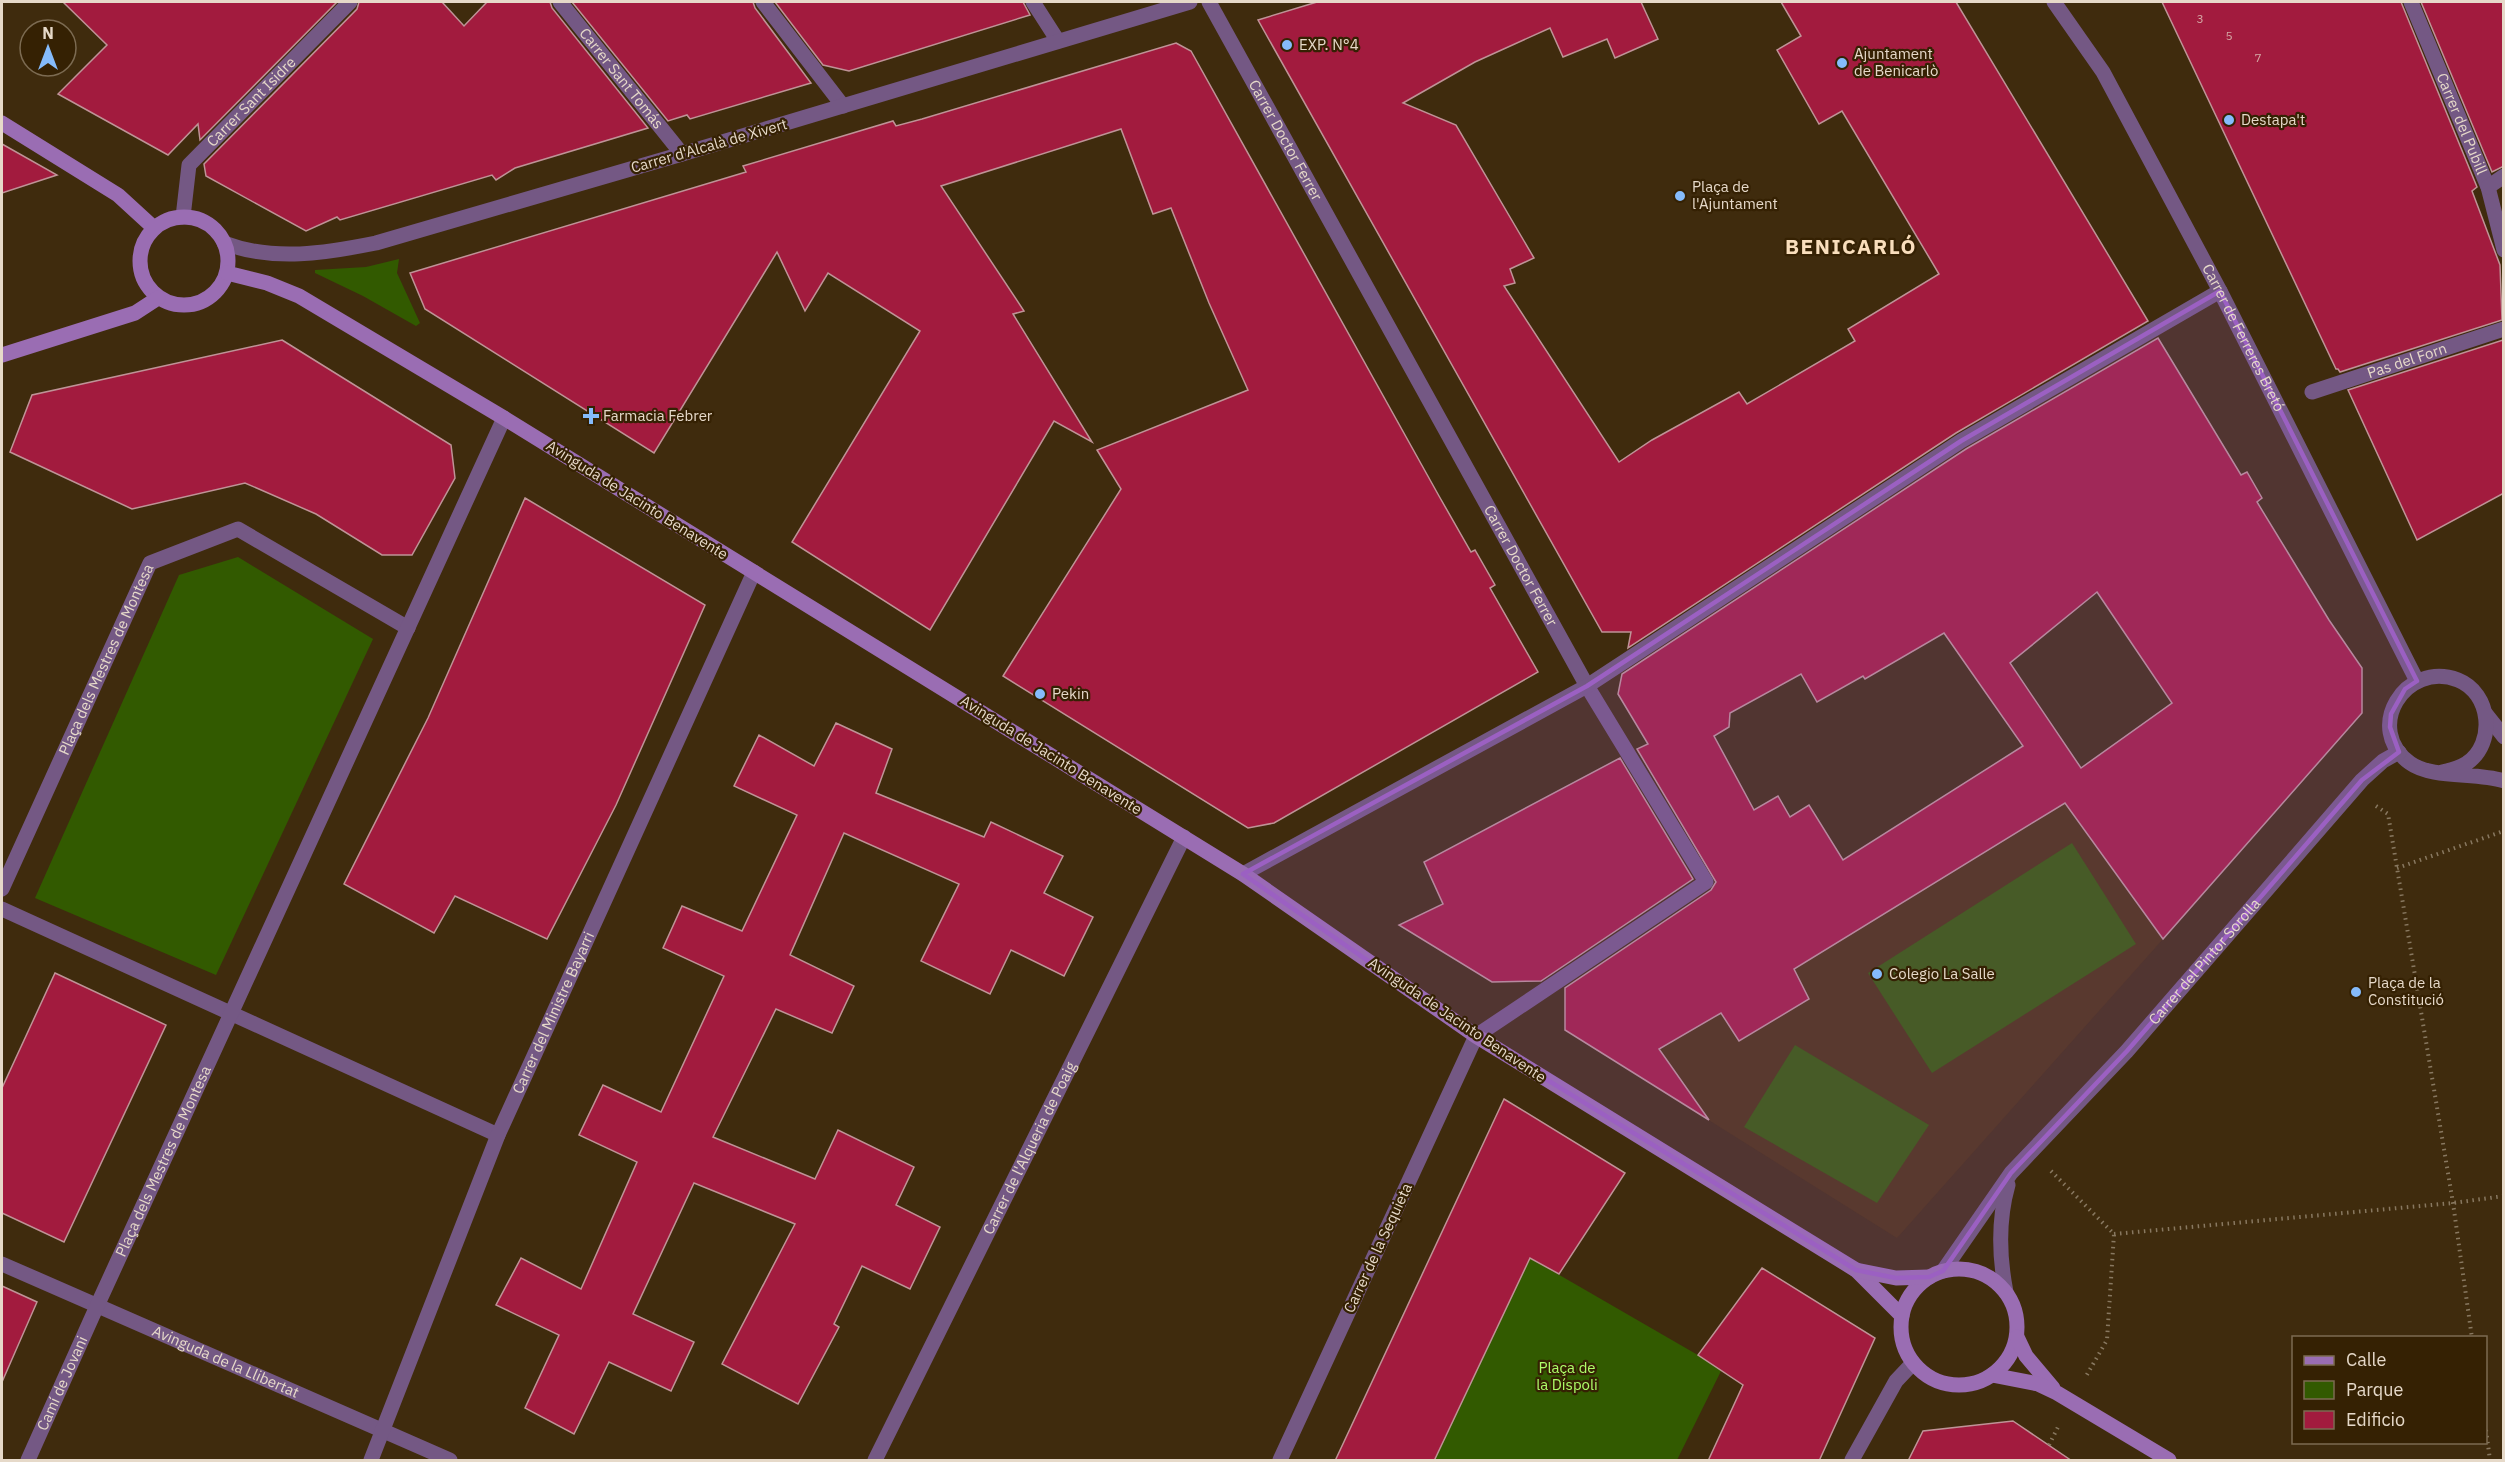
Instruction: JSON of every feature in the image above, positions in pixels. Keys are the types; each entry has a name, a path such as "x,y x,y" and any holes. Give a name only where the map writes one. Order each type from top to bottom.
{"street":[{"name":"Carrer Sant Isidre","path":"183,217 189,165 350,2"},
{"name":"Carrer Sant Tomás","path":"560,2 682,154"},
{"path":"764,2 843,106"},
{"path":"1033,2 1058,41"},
{"name":"Carrer d'Alcalà de Xivert","path":"224,243 258,253 294,254 342,250 376,243 1190,2"},
{"name":"Carrer Doctor Ferrer","path":"1209,2 1587,686 1706,882 1476,1036"},
{"name":"Carrer de Ferreres Bretó","path":"2054,2 2103,72 2220,291 2417,681"},
{"name":"Carrer del Pubill","path":"2411,2 2488,187 2504,250"},
{"path":"2,123 118,195 154,228"},
{"path":"2488,187 2504,176"},
{"path":"183,217 196,218 218,232 228,258 227,273 221,286 199,303 185,306 171,304 158,298 142,277 139,264 140,251 154,228 173,218 183,217"},
{"name":"Avinguda de Jacinto Benavente","path":"227,273 267,283 300,296 504,418 1184,837 1243,874 1476,1036 1856,1270 1902,1316"},
{"path":"1243,874 1587,686 1961,441 2220,291"},
{"path":"2,355 135,312 158,298"},
{"name":"Pas del Forn","path":"2312,393 2504,329"},
{"name":"Plaça dels Mestres de Montesa","path":"97,1306 504,418"},
{"name":"Plaça dels Mestres de Montesa","path":"2,889 150,563 238,529 408,628"},
{"name":"Carrer del Ministre Bayarri","path":"371,1461 498,1135 754,572"},
{"path":"2442,772 2469,762 2484,742 2487,728 2486,714 2473,689 2447,676 2432,676 2417,681 2405,689 2396,702 2391,714 2390,727 2399,752 2410,764 2442,772 2483,776 2504,781"},
{"path":"2484,742 2504,737 2486,714"},
{"name":"Carrer del Pintor Sorolla","path":"1936,1274 2011,1173 2127,1051 2352,792 2383,760 2399,752"},
{"name":"Carrer de l'Alqueria de Poaig","path":"875,1461 1184,837"},
{"path":"2,909 498,1135"},
{"name":"Carrer de la Sequieta","path":"1280,1461 1476,1036"},
{"name":"Carrer del Pintor Sorolla","path":"2006,1292 2000,1256 2001,1227 2003,1202 2011,1173"},
{"name":"Avinguda de la Llibertat","path":"2,1264 450,1461"},
{"path":"1960,1269 1977,1272 1993,1280 2006,1292 2014,1305 2017,1337 2004,1365 1992,1375 1976,1383 1959,1385 1942,1383 1926,1375 1913,1363 1905,1349 1901,1333 1906,1300 1936,1274 1960,1269"},
{"name":"Avinguda de Jacinto Benavente","path":"1856,1270 1896,1278 1936,1274"},
{"name":"Camí de Jovani","path":"28,1461 97,1306"},
{"path":"2017,1337 2031,1362 2057,1393"},
{"path":"1852,1461 1896,1381 1913,1363"},
{"path":"1992,1375 2038,1384 2057,1393 2160,1458"}],"path":[{"path":"2352,792 2388,814 2472,1336"},
{"path":"2397,868 2504,831"},
{"path":"2032,1152 2114,1234 2107,1340 2071,1402"},
{"path":"2114,1234 2452,1203 2504,1196"},
{"path":"2487,1438 2490,1461"}],"highlighted area":[{"path":"2220,291 2417,681 2405,689 2391,714 2390,727 2399,752 2362,780 2127,1051 2011,1173 1943,1271 1929,1277 1896,1278 1856,1270 1476,1036 1243,874 1587,686 1961,441"}],"shaded area":[{"name":"Colegio La Salle","path":"2023,746 2163,939 1897,1238 1565,1030 1749,919"}],"green space":[{"path":"399,259 397,273 420,323 416,326 363,296 315,273 315,270 366,267"},
{"path":"238,557 373,639 216,975 35,898 179,575"},
{"path":"2072,843 2136,944 1932,1073 1868,973"},
{"path":"1795,1045 1929,1125 1877,1203 1744,1127"},
{"name":"Plaça de la Díspoli","path":"1530,1258 1722,1369 1677,1460 1434,1460"}],"building":[{"path":"63,2 337,2 200,140 198,124 168,155 58,94 74,78 78,78 78,74 107,45"},
{"path":"359,2 442,2 464,26 487,2 550,2 552,8 648,128 515,168 496,180 492,175 340,220 337,217 306,231 206,176 204,164 357,9"},
{"path":"572,2 753,2 755,8 811,83 690,119 687,115 668,121"},
{"path":"775,2 1023,2 1030,15 849,71 823,65"},
{"path":"1317,2 1641,2 1658,39 1615,58 1607,39 1563,57 1550,28 1475,62 1403,103 1456,125 1534,258 1510,269 1515,283 1504,286 1619,462 1652,440 1739,392 1747,404 1855,341 1848,329 1939,274 1842,111 1819,124 1777,50 1801,36 1781,2 1956,2 2148,321 1956,433 1628,648 1631,632 1602,632 1258,20"},
{"path":"2162,2 2401,2 2477,187 2472,191 2500,265 2502,320 2340,372 2336,369"},
{"path":"2421,2 2504,2 2504,166 2492,172"},
{"path":"1176,43 1191,51 1439,496 1471,552 1475,550 1495,585 1490,588 1538,672 1274,823 1248,828 1003,676 1121,489 1097,450 1248,390 1209,303 1171,208 1153,214 1121,129 941,186 1024,311 1013,314 1092,442 1054,421 930,630 792,542 920,331 828,273 805,311 777,252 654,453 425,309 410,273 746,172 743,166 893,121 896,126 922,119"},
{"path":"2,144 57,175 2,193"},
{"path":"2158,338 2241,475 2247,472 2262,498 2257,502 2329,620 2362,668 2362,713 2163,939 2065,803 1794,969 1809,999 1739,1041 1721,1013 1659,1049 1709,1120 1565,1030 1565,988 1711,890 1716,882 1637,749 1648,744 1618,694 1622,674 1966,449","holes":["2097,592 2172,703 2081,768 2010,663","1944,633 2023,746 1843,860 1809,805 1790,817 1778,796 1754,810 1714,736 1729,727 1730,713 1801,674 1817,702 1863,676 1865,679"]},
{"path":"282,340 451,445 455,478 412,555 382,555 316,514 245,483 132,509 10,452 32,395"},
{"path":"2503,340 2504,493 2417,540 2348,390"},
{"path":"525,498 705,605 616,805 547,939 455,896 434,933 344,884 428,718"},
{"path":"836,723 892,749 876,793 984,837 991,822 1063,856 1044,893 1093,917 1064,976 1011,950 990,994 921,961 959,884 844,833 790,955 854,986 832,1033 776,1009 713,1137 815,1179 838,1130 914,1167 896,1205 940,1227 910,1289 862,1266 834,1324 839,1327 798,1404 722,1364 795,1224 694,1183 633,1314 694,1342 671,1391 609,1362 574,1434 525,1408 559,1335 496,1305 521,1258 581,1289 637,1162 579,1135 603,1085 661,1112 724,976 663,948 682,906 742,931 797,815 734,786 759,735 814,766"},
{"path":"1620,758 1693,879 1541,981 1492,982 1399,925 1443,904 1424,862"},
{"path":"55,973 166,1025 64,1242 2,1213 2,1088"},
{"path":"1504,1099 1625,1173 1559,1274 1530,1258 1434,1461 1335,1461"},
{"path":"1762,1268 1875,1338 1819,1461 1708,1461 1743,1385 1698,1355"},
{"path":"2,1286 37,1302 2,1382"},
{"path":"2013,1421 2072,1461 1908,1461 1923,1431"}],"place":[{"name":"EXP. N°4","path":"1287,45"},
{"name":"Ajuntament de Benicarlò","path":"1842,63"},
{"name":"Destapa't","path":"2229,120"},
{"name":"Plaça de l'Ajuntament","path":"1680,196"},
{"name":"Farmacia Febrer","path":"591,416"},
{"name":"Pekin","path":"1040,694"},
{"name":"Colegio La Salle","path":"1877,974"},
{"name":"Plaça de la Constitució","path":"2356,992"}],"district":[{"name":"BENICARLÓ","path":"1851,247"}]}
